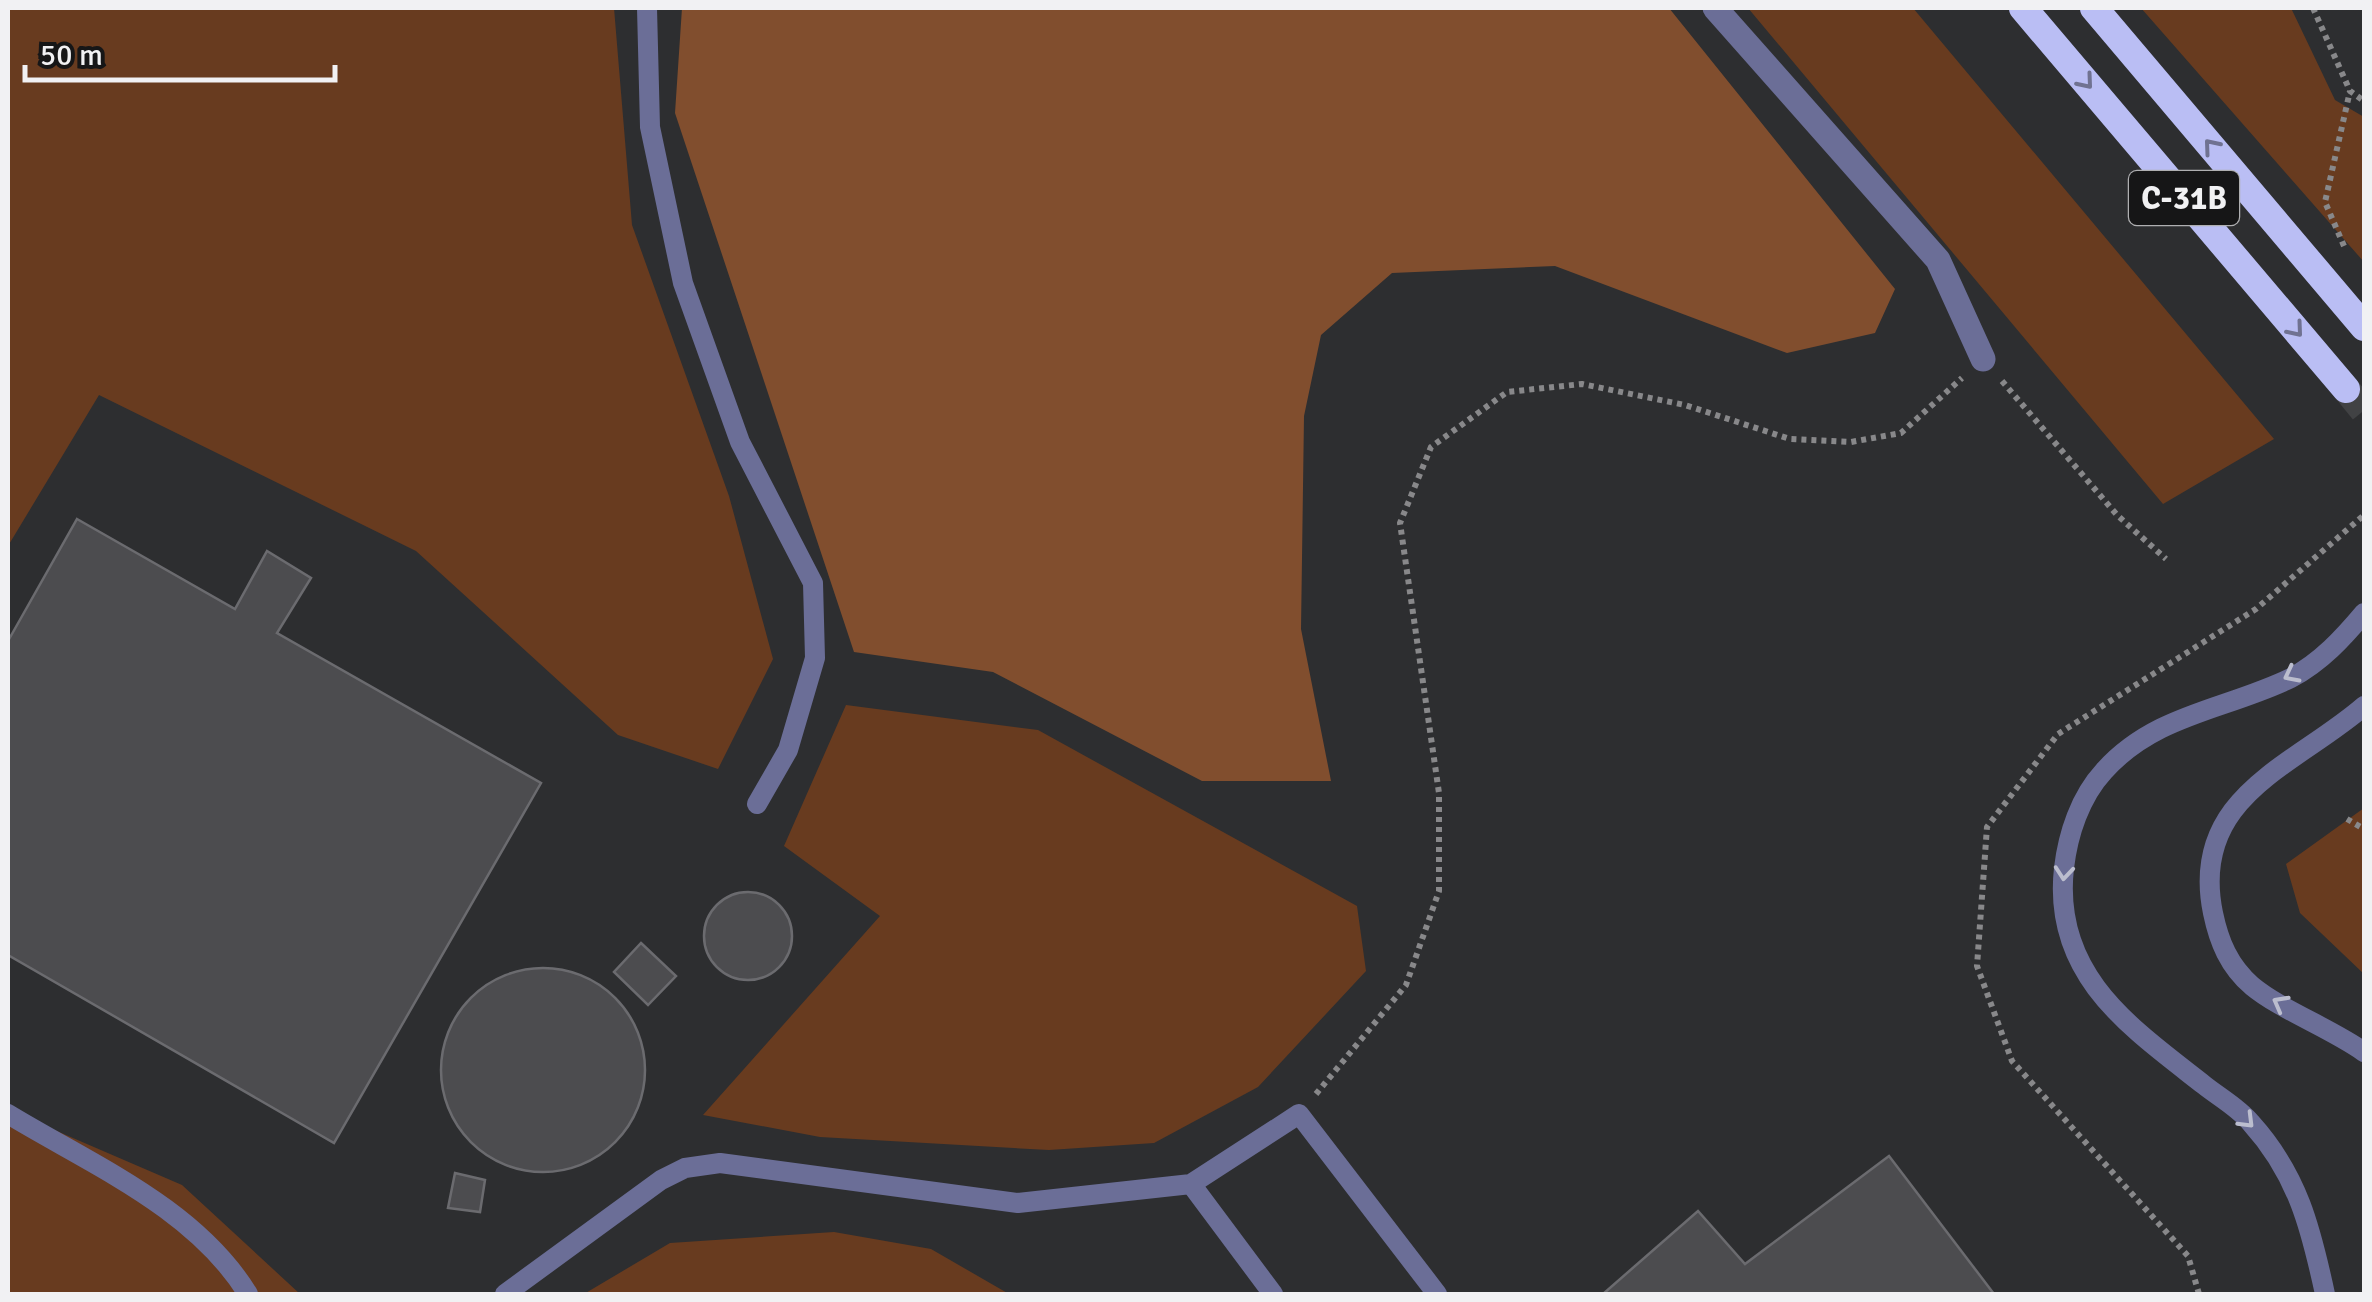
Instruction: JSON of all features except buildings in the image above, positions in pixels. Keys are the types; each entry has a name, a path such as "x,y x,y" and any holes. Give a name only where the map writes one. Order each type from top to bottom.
{"highway":[{"name":"C-31B","path":"2023,8 2346,389"},
{"name":"C-31B","path":"2094,8 2364,327"}],"street":[{"path":"1715,8 1938,260 1984,359"}],"lane":[{"path":"647,8 650,127 683,283 740,442 812,584 815,658 788,750 757,804"},
{"path":"2325,1294 2310,1220 2272,1152 2250,1120 2103,1001 2068,930 2062,888 2067,842 2080,809 2100,774 2134,741 2179,717 2290,678 2320,660 2364,613"},
{"path":"2364,706 2340,727 2288,758 2240,798 2216,844 2210,901 2231,964 2253,987 2364,1052"},
{"path":"8,1114 177,1216 208,1242 248,1294"},
{"path":"505,1294 660,1180 686,1168 720,1163 751,1165 1018,1203 1125,1195 1191,1184 1299,1114 1437,1294"},
{"path":"1191,1184 1273,1294"}],"path":[{"path":"2313,8 2350,91 2364,101"},
{"path":"2350,91 2325,202 2350,258"},
{"path":"1299,1114 1406,984 1439,891 1439,793 1400,523 1430,447 1507,392 1582,384 1685,405 1790,439 1851,442 1900,433 1984,359 2117,516 2166,560"},
{"path":"2200,1294 2188,1256 2012,1061 1977,966 1986,827 2058,734 2256,610 2364,515"},
{"path":"2347,819 2364,829"}],"shaded area":[{"path":"8,8 614,8 632,225 729,496 773,659 718,769 618,735 416,551 99,395 8,546"},
{"path":"682,8 1669,8 1895,289 1875,333 1787,353 1555,266 1392,273 1321,335 1304,416 1301,629 1331,781 1202,781 993,672 854,652 675,113"},
{"path":"1748,8 1913,8 2274,439 2163,504"},
{"path":"2141,8 2291,8 2335,100 2364,117 2364,262"},
{"path":"846,705 1038,730 1357,906 1366,971 1258,1087 1154,1143 1049,1150 820,1137 703,1115 880,916 784,846"},
{"path":"2364,808 2364,974 2300,913 2286,864"},
{"path":"8,1110 182,1185 300,1294 8,1294"},
{"path":"834,1232 931,1249 1009,1294 584,1294 670,1243"}],"tunnel":[{"path":"2346,389 2364,411"}]}
